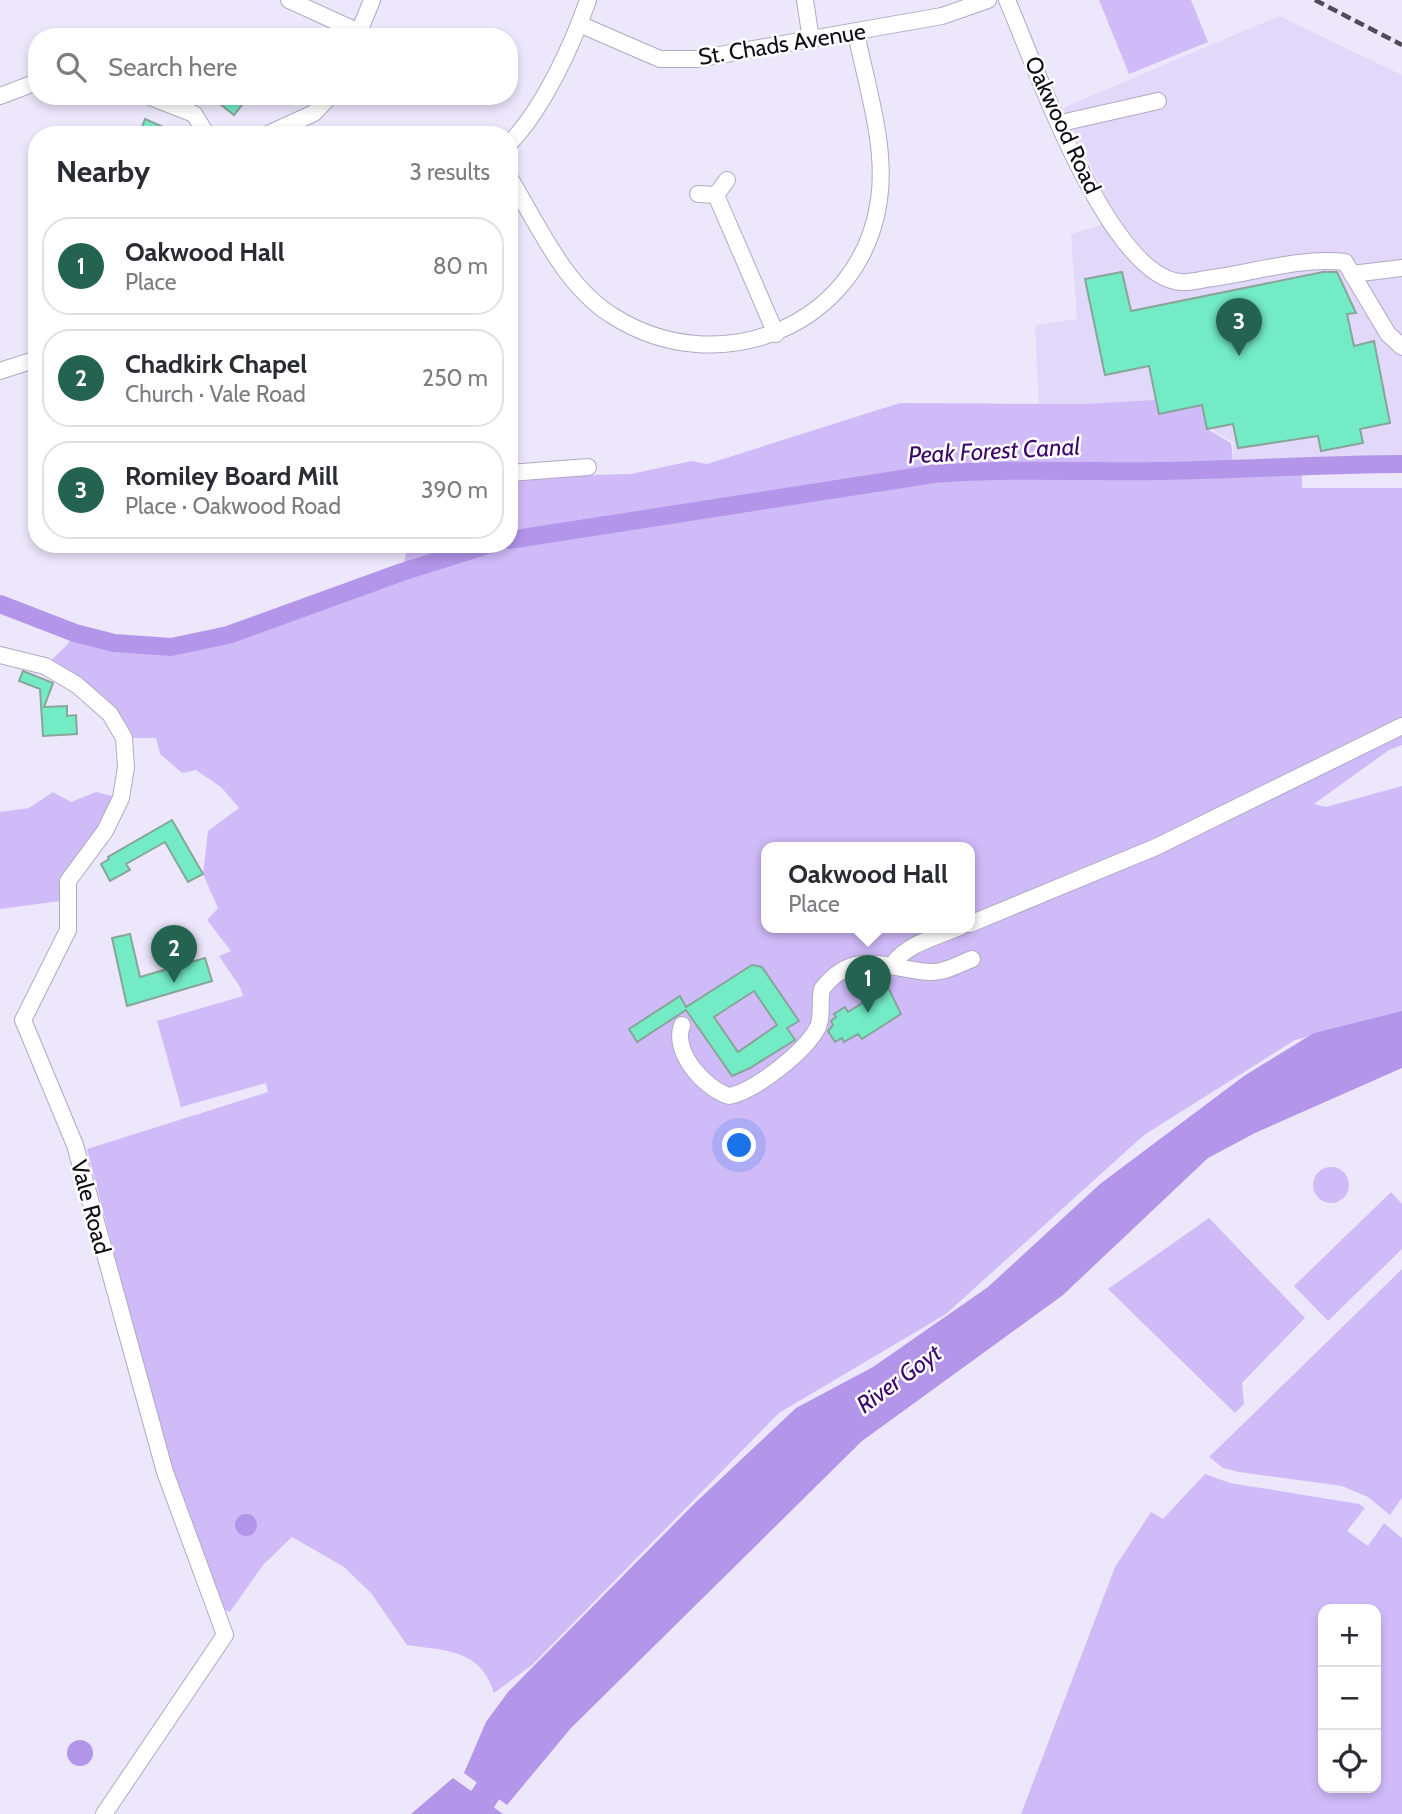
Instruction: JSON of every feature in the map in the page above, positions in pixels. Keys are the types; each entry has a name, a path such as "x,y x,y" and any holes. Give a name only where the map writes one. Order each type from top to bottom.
{"street":[{"path":"289,0 346,28"},
{"path":"360,28 372,0"},
{"path":"518,132 536,109 579,24 587,0"},
{"path":"806,0 811,40"},
{"name":"St. Chads Avenue","path":"579,24 660,59 697,59 942,16 988,0"},
{"name":"Oakwood Road","path":"1007,0 1083,176 1124,245 1152,272 1180,283 1320,260 1345,262 1352,274"},
{"path":"518,191 575,283 611,315 634,328 678,341 718,344 776,334 811,315 841,288 863,251 874,222 880,174 856,32"},
{"path":"0,96 28,85"},
{"path":"1061,123 1157,101"},
{"path":"171,105 194,114 201,126"},
{"path":"286,126 314,113 322,105"},
{"path":"716,195 727,180"},
{"path":"698,194 716,195"},
{"path":"716,195 776,334"},
{"path":"1402,268 1352,274 1388,334 1402,347"},
{"path":"0,371 28,362"},
{"path":"518,472 587,467"},
{"name":"Vale Road","path":"0,655 45,666 77,685 110,714 124,738 126,767 121,797 100,840 68,881 68,929 23,1020 75,1145 165,1472 225,1635 104,1814"},
{"path":"975,921 1156,847 1402,726"},
{"path":"893,964 898,956 946,933"},
{"path":"682,1025 680,1042 705,1083 729,1096 740,1094 797,1054 819,1025 819,1001 830,979 852,965 893,964 938,972 972,959"}],"shaded area":[{"path":"1099,0 1191,0 1208,42 1129,74"},
{"path":"1279,16 1402,75 1402,461 1290,461 1234,470 1233,442 1208,427 1205,402 1163,400 1039,412 1035,325 1077,319 1071,234 1117,220 1063,108"},
{"path":"1156,400 1159,414 1202,405 1207,429 1231,443 1234,470 1302,464 1302,488 1402,488 1402,745 1389,750 1314,804 1326,807 1402,786 1402,1012 1295,1040 1144,1135 946,1314 779,1413 532,1665 494,1693 488,1679 471,1660 448,1651 407,1645 371,1593 344,1567 292,1537 263,1565 230,1612 221,1608 160,1431 87,1149 268,1092 266,1083 181,1107 157,1021 243,996 219,956 231,951 207,920 218,908 203,874 208,831 239,808 221,787 196,770 182,773 160,754 156,738 124,738 110,714 45,666 67,645 75,633 114,643 171,647 196,643 289,614 402,572 406,553 518,553 518,477 631,474 691,461 707,464 900,403 1085,404"},
{"path":"53,792 71,802 96,792 121,798 68,900 0,909 0,812 29,808"},
{"path":"1331,1167 1344,1172 1349,1185 1344,1198 1331,1203 1318,1198 1313,1185 1318,1172"},
{"path":"1391,1192 1402,1204 1402,1249 1328,1321 1294,1286"},
{"path":"1209,1218 1305,1318 1242,1383 1244,1404 1235,1413 1108,1289"},
{"path":"1402,1269 1402,1498 1390,1515 1368,1497 1342,1486 1239,1472 1223,1468 1209,1457"},
{"path":"1205,1474 1230,1483 1359,1504 1365,1508 1347,1531 1368,1546 1384,1523 1402,1538 1402,1814 1021,1814 1115,1567 1151,1512 1163,1519"}],"water":[{"path":"1402,1011 1402,1068 1255,1133 1208,1158 1063,1295 862,1441 571,1728 507,1805 464,1773 486,1722 508,1692 694,1504 796,1408 873,1367 988,1287 1100,1184 1244,1076 1314,1033"},
{"path":"246,1514 254,1517 257,1525 254,1533 246,1536 238,1533 235,1525 238,1517"},
{"path":"80,1740 89,1744 93,1753 89,1762 80,1766 71,1762 67,1753 71,1744"},
{"path":"453,1778 503,1814 411,1814"}],"building":[{"path":"221,105 242,105 234,115"},
{"path":"145,119 161,126 142,126"},
{"path":"1122,272 1131,311 1323,272 1337,272 1356,313 1347,314 1354,346 1374,341 1390,423 1360,429 1363,443 1321,451 1318,436 1238,448 1233,424 1207,429 1202,405 1159,414 1149,366 1105,375 1085,279"},
{"path":"23,671 53,683 44,707 67,706 67,716 76,715 77,734 43,736 40,689 19,681"},
{"path":"172,820 203,874 188,882 165,842 126,864 130,870 110,881 101,864 109,859 108,857"},
{"path":"130,934 140,977 205,958 212,981 127,1006 112,938"},
{"path":"752,965 762,967 799,1021 787,1028 795,1040 732,1076 686,1010 637,1042 629,1029 680,996 686,1007","holes":["754,991 777,1025 738,1052 714,1017"]},
{"path":"886,983 901,1014 862,1039 858,1034 844,1042 842,1038 835,1042 828,1031 833,1025 831,1021 836,1017 834,1014 845,1007 848,1012 872,997 870,993"}],"waterway":[{"name":"Peak Forest Canal","path":"518,539 934,474 1402,464"},
{"name":"Peak Forest Canal","path":"0,604 75,633 114,643 171,647 228,635 462,553"},
{"name":"River Goyt","path":"473,1814 508,1760"}],"railway":[{"path":"1315,0 1402,45"}],"place":[{"name":"Romiley Board Mill","path":"1239,356"},
{"name":"Chadkirk Chapel","path":"174,983"},
{"name":"Oakwood Hall","path":"868,1013"}]}
